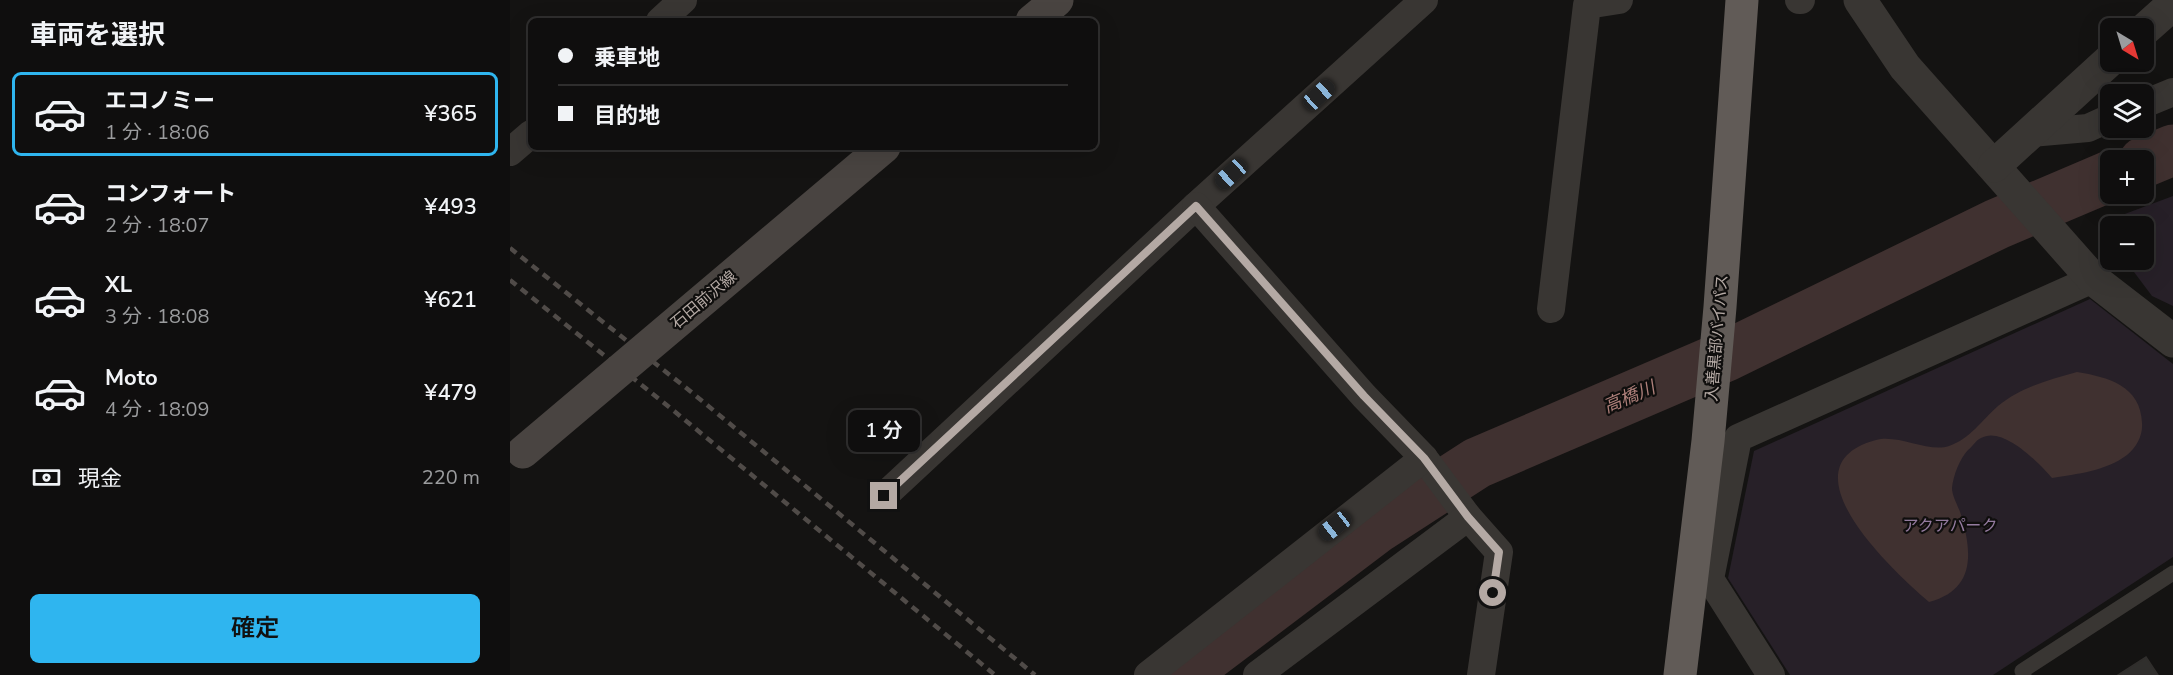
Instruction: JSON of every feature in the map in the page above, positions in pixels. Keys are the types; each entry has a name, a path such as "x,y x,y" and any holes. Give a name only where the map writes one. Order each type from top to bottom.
{"highway":[{"name":"入善黒部バイパス","path":"1680,675 1708,441 1742,0"}],"main road":[{"name":"石田前沢線","path":"514,457 880,150"}],"street":[{"path":"663,18 683,0"},
{"path":"884,496 1196,206 1424,0"},
{"path":"1551,309 1587,2 1619,0"},
{"path":"1860,0 1905,67 2085,270 2173,341"},
{"path":"2154,21 2173,4"},
{"path":"1994,166 2100,69"},
{"path":"2154,100 2173,92"},
{"path":"2030,133 2088,128 2100,123"},
{"path":"510,152 528,137"},
{"path":"1196,206 1364,396 1424,458 1468,517 1499,552 1481,675"},
{"path":"1772,675 1710,579 1738,438 2085,270"},
{"path":"1148,675 1424,458"},
{"path":"1257,675 1468,517"}],"lane":[{"path":"2024,675 2022,671 2173,573"}],"green space":[{"path":"2173,196 2173,306 2152,296 2132,270 2154,270 2154,216 2119,216"},
{"name":"アクアパーク","path":"2090,299 2173,364 2173,557 1993,675 1790,675 1728,578 1754,451"}],"shaded area":[{"path":"2077,372 2111,381 2129,392 2136,400 2142,423 2136,445 2131,452 2110,465 2052,478 2030,456 2010,441 1990,435 1979,439 1962,458 1955,473 1952,488 1966,532 1968,559 1966,570 1962,580 1954,589 1944,597 1929,602 1892,568 1853,520 1841,495 1838,472 1849,453 1876,440 1885,439 1941,448 1949,446 1970,434 2007,399 2036,385"}],"building":[{"path":"2146,657 2158,675 2118,675"}],"waterway":[{"name":"高橋川","path":"2154,158 2173,150"},
{"name":"高橋川","path":"1182,675 1378,527 1477,463 1726,356 1997,224 2100,180"}],"railway":[{"path":"510,248 690,391 1035,675"},
{"path":"510,280 674,411 995,675"}],"route":[{"path":"884,496 1196,206 1364,396 1424,458 1468,517 1499,552 1493,593"}]}
